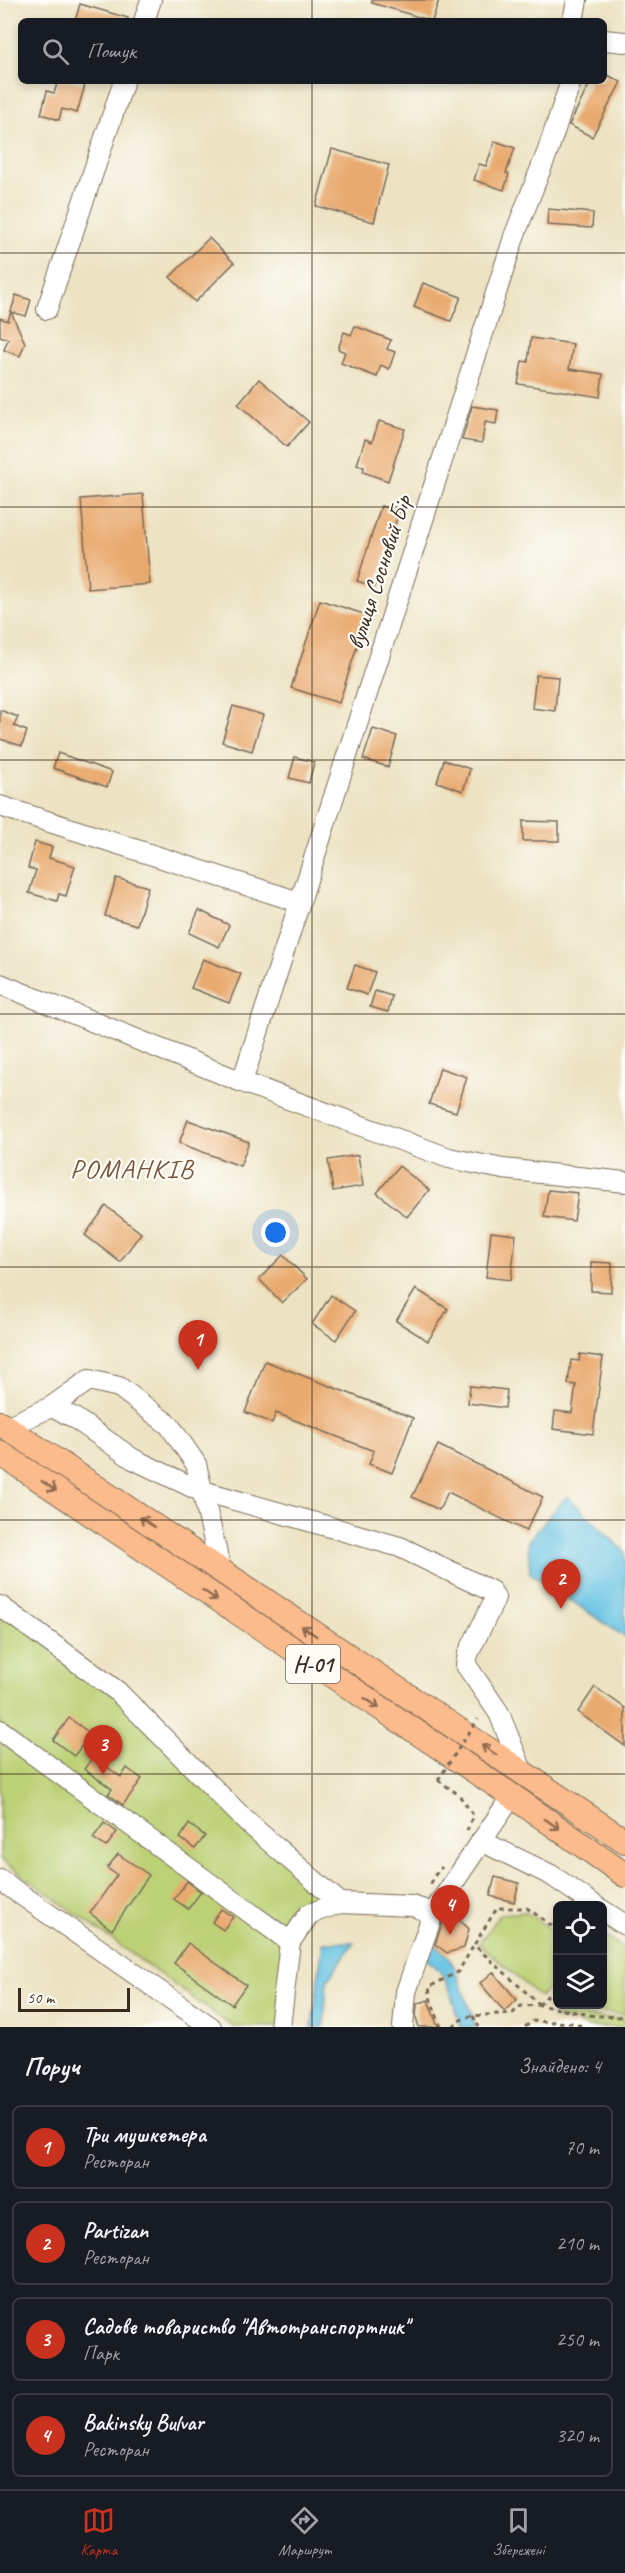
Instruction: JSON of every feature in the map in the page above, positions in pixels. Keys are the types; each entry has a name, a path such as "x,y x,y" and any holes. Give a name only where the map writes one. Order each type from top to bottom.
{"main road":[{"name":"Н-01","path":"3,1425 625,1841"},
{"name":"Н-01","path":"0,1453 512,1796 625,1875"}],"street":[{"path":"145,18 151,0"},
{"path":"574,18 577,0"},
{"path":"607,40 625,42"},
{"path":"47,309 122,84"},
{"name":"вулиця Сосновий Бір","path":"242,1082 512,245 570,84"},
{"path":"0,806 299,902"},
{"path":"0,984 242,1082 448,1158 502,1169 625,1182"},
{"path":"3,1425 51,1407 89,1380 119,1387 169,1425 196,1464 221,1571"},
{"path":"51,1407 73,1417 133,1460 202,1491 400,1547 491,1591 495,1597 493,1603 468,1654 466,1665 500,1713 524,1773"},
{"path":"0,1606 117,1691 246,1821 340,1903"},
{"path":"0,1730 290,1942"},
{"path":"403,2027 406,1992 428,1911 473,1839 512,1796"},
{"path":"473,1839 551,1875 590,1901"},
{"path":"0,1880 212,2027"},
{"path":"280,2027 290,1942 309,1914 340,1903 412,1906 428,1911"},
{"path":"607,1913 625,1925"}],"path":[{"path":"473,1839 472,1815 459,1795 438,1779 478,1719"},
{"path":"428,1911 434,1876 448,1862"},
{"path":"441,2027 430,2001 429,1987 458,1972 497,1908 527,1908 553,1926"},
{"path":"474,1945 540,2005"},
{"path":"540,2005 553,1990"},
{"path":"453,2027 458,2021 472,2016 513,2013 521,2006 540,2005 595,2016 625,2017"},
{"path":"472,2016 479,2027"},
{"path":"525,2027 533,2021 585,2027"}],"green space":[{"path":"0,1604 117,1691 329,1893 290,1942 280,2027 233,2027 0,1859"},
{"path":"526,1912 553,1930 553,1982 540,1997 479,1944 499,1914"},
{"path":"607,1938 625,1949 625,2015 579,2009 607,2009"},
{"path":"558,2011 586,2017 625,2019 625,2027 588,2027 574,2021 557,2019"}],"water":[{"path":"567,1496 625,1552 625,1637 530,1573 528,1541"},
{"path":"323,1942 354,1942 327,1981 324,2027 312,2027"},
{"path":"432,1942 449,1957 476,2027 460,2027 446,1981 426,1958"}],"building":[{"path":"372,0 439,0 433,18 422,18 372,3"},
{"path":"80,4 128,18 76,18"},
{"path":"607,75 621,82 592,137 569,125 590,84 607,84"},
{"path":"57,84 85,85 77,113 62,109 59,120 41,114 47,91 54,93"},
{"path":"495,141 515,148 506,173 509,174 504,190 474,180 479,164 486,166"},
{"path":"332,149 389,165 374,222 316,206"},
{"path":"548,209 593,213 592,228 547,225"},
{"path":"209,238 234,263 195,302 170,277"},
{"path":"423,283 461,297 451,321 414,307"},
{"path":"16,295 31,300 26,316 11,312 25,343 20,356 4,350 8,339 0,336 0,318 8,321"},
{"path":"355,326 391,340 387,349 395,352 389,369 381,365 377,377 341,363 345,352 338,349 344,332 351,335"},
{"path":"531,338 573,344 569,369 603,374 600,397 518,384 522,361 528,362"},
{"path":"259,379 309,422 287,447 238,404"},
{"path":"472,406 498,410 496,424 485,422 482,443 462,440"},
{"path":"379,421 405,429 388,481 363,472 364,467 357,465 365,439 372,442"},
{"path":"143,494 150,584 88,589 81,499"},
{"path":"381,506 399,512 375,587 357,581"},
{"path":"320,600 367,615 339,703 291,688"},
{"path":"536,675 558,677 555,711 532,708"},
{"path":"233,706 263,715 252,751 222,742"},
{"path":"0,710 18,717 14,726 27,731 22,746 0,739"},
{"path":"373,729 397,736 388,767 363,759"},
{"path":"58,753 112,772 107,787 53,768"},
{"path":"295,757 314,762 309,783 289,778"},
{"path":"444,760 470,769 463,791 437,782"},
{"path":"523,821 559,822 559,841 523,841"},
{"path":"35,842 52,847 49,858 75,866 66,896 59,894 57,901 29,893 36,870 28,868"},
{"path":"116,878 148,887 137,925 105,916"},
{"path":"199,910 229,925 219,947 189,933"},
{"path":"203,959 241,974 229,1003 191,988"},
{"path":"355,965 375,972 367,995 347,988"},
{"path":"375,991 392,996 388,1012 370,1007"},
{"path":"440,1068 467,1077 456,1112 429,1104"},
{"path":"188,1120 249,1142 240,1166 179,1143"},
{"path":"358,1155 363,1186 333,1191 328,1160"},
{"path":"399,1166 429,1190 407,1217 377,1193"},
{"path":"548,1190 578,1193 574,1221 544,1217"},
{"path":"106,1206 141,1233 120,1262 85,1235"},
{"path":"491,1232 516,1235 511,1280 486,1277"},
{"path":"283,1255 307,1279 282,1303 259,1279"},
{"path":"591,1262 612,1263 611,1292 591,1291"},
{"path":"416,1289 448,1309 428,1341 396,1321"},
{"path":"331,1295 355,1311 336,1340 312,1324"},
{"path":"580,1354 603,1357 593,1434 553,1429 555,1411 572,1413 576,1385 568,1384 571,1360 579,1361"},
{"path":"265,1361 413,1418 392,1473 369,1464 374,1451 276,1413 272,1423 245,1412"},
{"path":"470,1386 507,1390 505,1408 468,1403"},
{"path":"438,1445 543,1497 526,1531 448,1492 439,1510 412,1497"},
{"path":"595,1687 625,1708 625,1746 578,1712"},
{"path":"69,1718 91,1734 74,1756 53,1740"},
{"path":"93,1757 121,1777 127,1768 142,1779 123,1805 108,1794 112,1789 84,1769"},
{"path":"104,1823 117,1832 106,1847 93,1838"},
{"path":"189,1824 205,1836 195,1849 180,1838"},
{"path":"118,1854 149,1875 112,1930 90,1913 117,1875 107,1868"},
{"path":"495,1877 519,1883 514,1902 490,1896"},
{"path":"187,1881 201,1892 188,1909 174,1899"},
{"path":"221,1909 233,1917 223,1930 212,1922"},
{"path":"457,1917 469,1929 464,1948 447,1953 435,1944 444,1919"},
{"path":"188,1943 246,1985 232,2005 174,1963"},
{"path":"493,1972 517,2000 504,2011 480,1983"},
{"path":"428,2000 438,2027 419,2027 416,2017 417,2004"}],"place":[{"name":"Три мушкетера","path":"198,1370"},
{"name":"Partizan","path":"561,1609"},
{"name":"Садове товариство \"Автотранспортник\"","path":"103,1775"},
{"name":"Bakinsky Bulvar","path":"450,1935"}],"district":[{"name":"РОМАНКІВ","path":"132,1169"}]}
